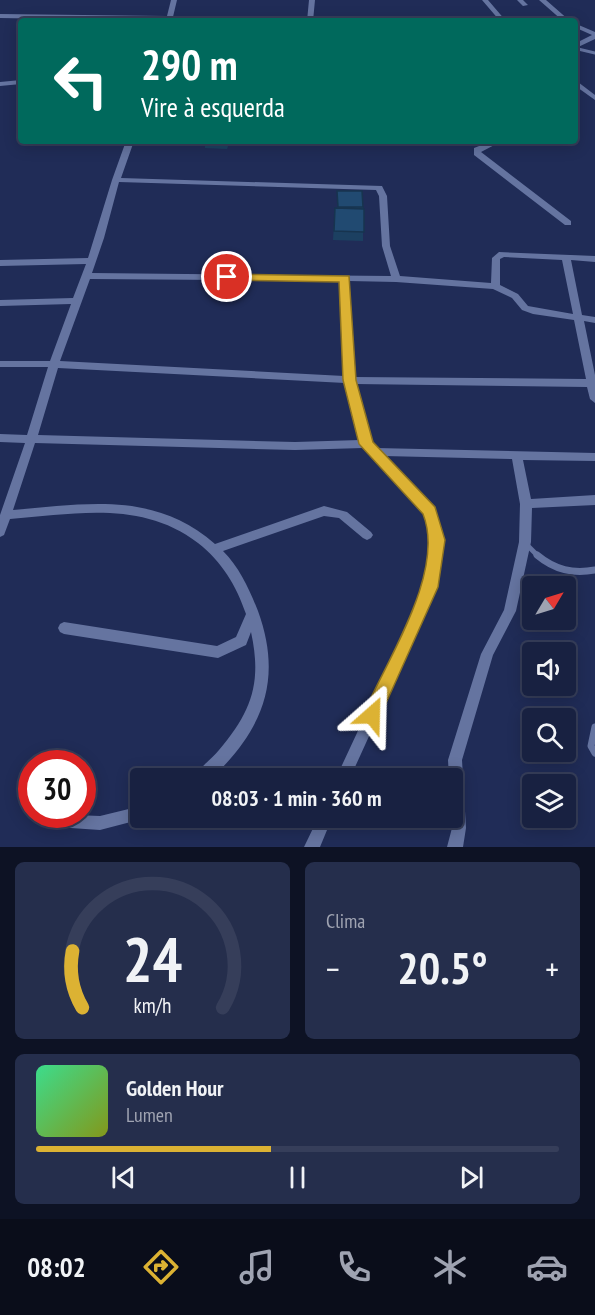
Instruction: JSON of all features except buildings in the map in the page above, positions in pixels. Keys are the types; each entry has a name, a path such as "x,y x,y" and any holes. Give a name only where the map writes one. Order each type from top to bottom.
{"street":[{"path":"169,18 174,0"},
{"path":"310,18 312,0"},
{"path":"484,0 500,18"},
{"path":"542,0 563,18"},
{"path":"0,16 57,18"},
{"path":"578,27 595,35"},
{"path":"578,46 595,35"},
{"path":"0,84 18,82"},
{"path":"578,84 595,98"},
{"path":"0,532 54,364 92,261 129,144"},
{"path":"490,144 477,150 477,153 568,223"},
{"path":"116,180 379,188 383,191 386,246 396,279"},
{"path":"495,286 498,255 595,259"},
{"path":"566,258 595,399"},
{"path":"0,263 92,261"},
{"path":"86,276 396,279 495,286 515,296 525,308 532,311 595,320"},
{"path":"344,278 349,380 370,448 429,511 438,540 430,587 348,768"},
{"path":"0,303 76,301"},
{"path":"0,364 54,364 349,380 591,383"},
{"path":"0,438 370,448 517,456 595,457"},
{"path":"456,847 459,828 455,760 487,654 510,611 525,542 526,504 517,456"},
{"path":"526,504 595,500"},
{"path":"6,514 108,509 135,511 162,517 189,531 214,549 237,578 252,615 262,647 262,682 254,710 238,736 211,768"},
{"path":"214,549 324,511 337,511 346,516 367,535"},
{"path":"64,628 218,652 241,640 252,615"},
{"path":"96,823 130,816"},
{"path":"312,847 321,828"}],"lane":[{"path":"578,49 595,53"},
{"path":"525,542 540,560 551,566 579,574 595,570"},
{"path":"595,727 591,746 595,753"}],"route":[{"path":"227,277 344,278 349,380 366,444 429,511 434,524 438,540 430,587 372,715"}]}
